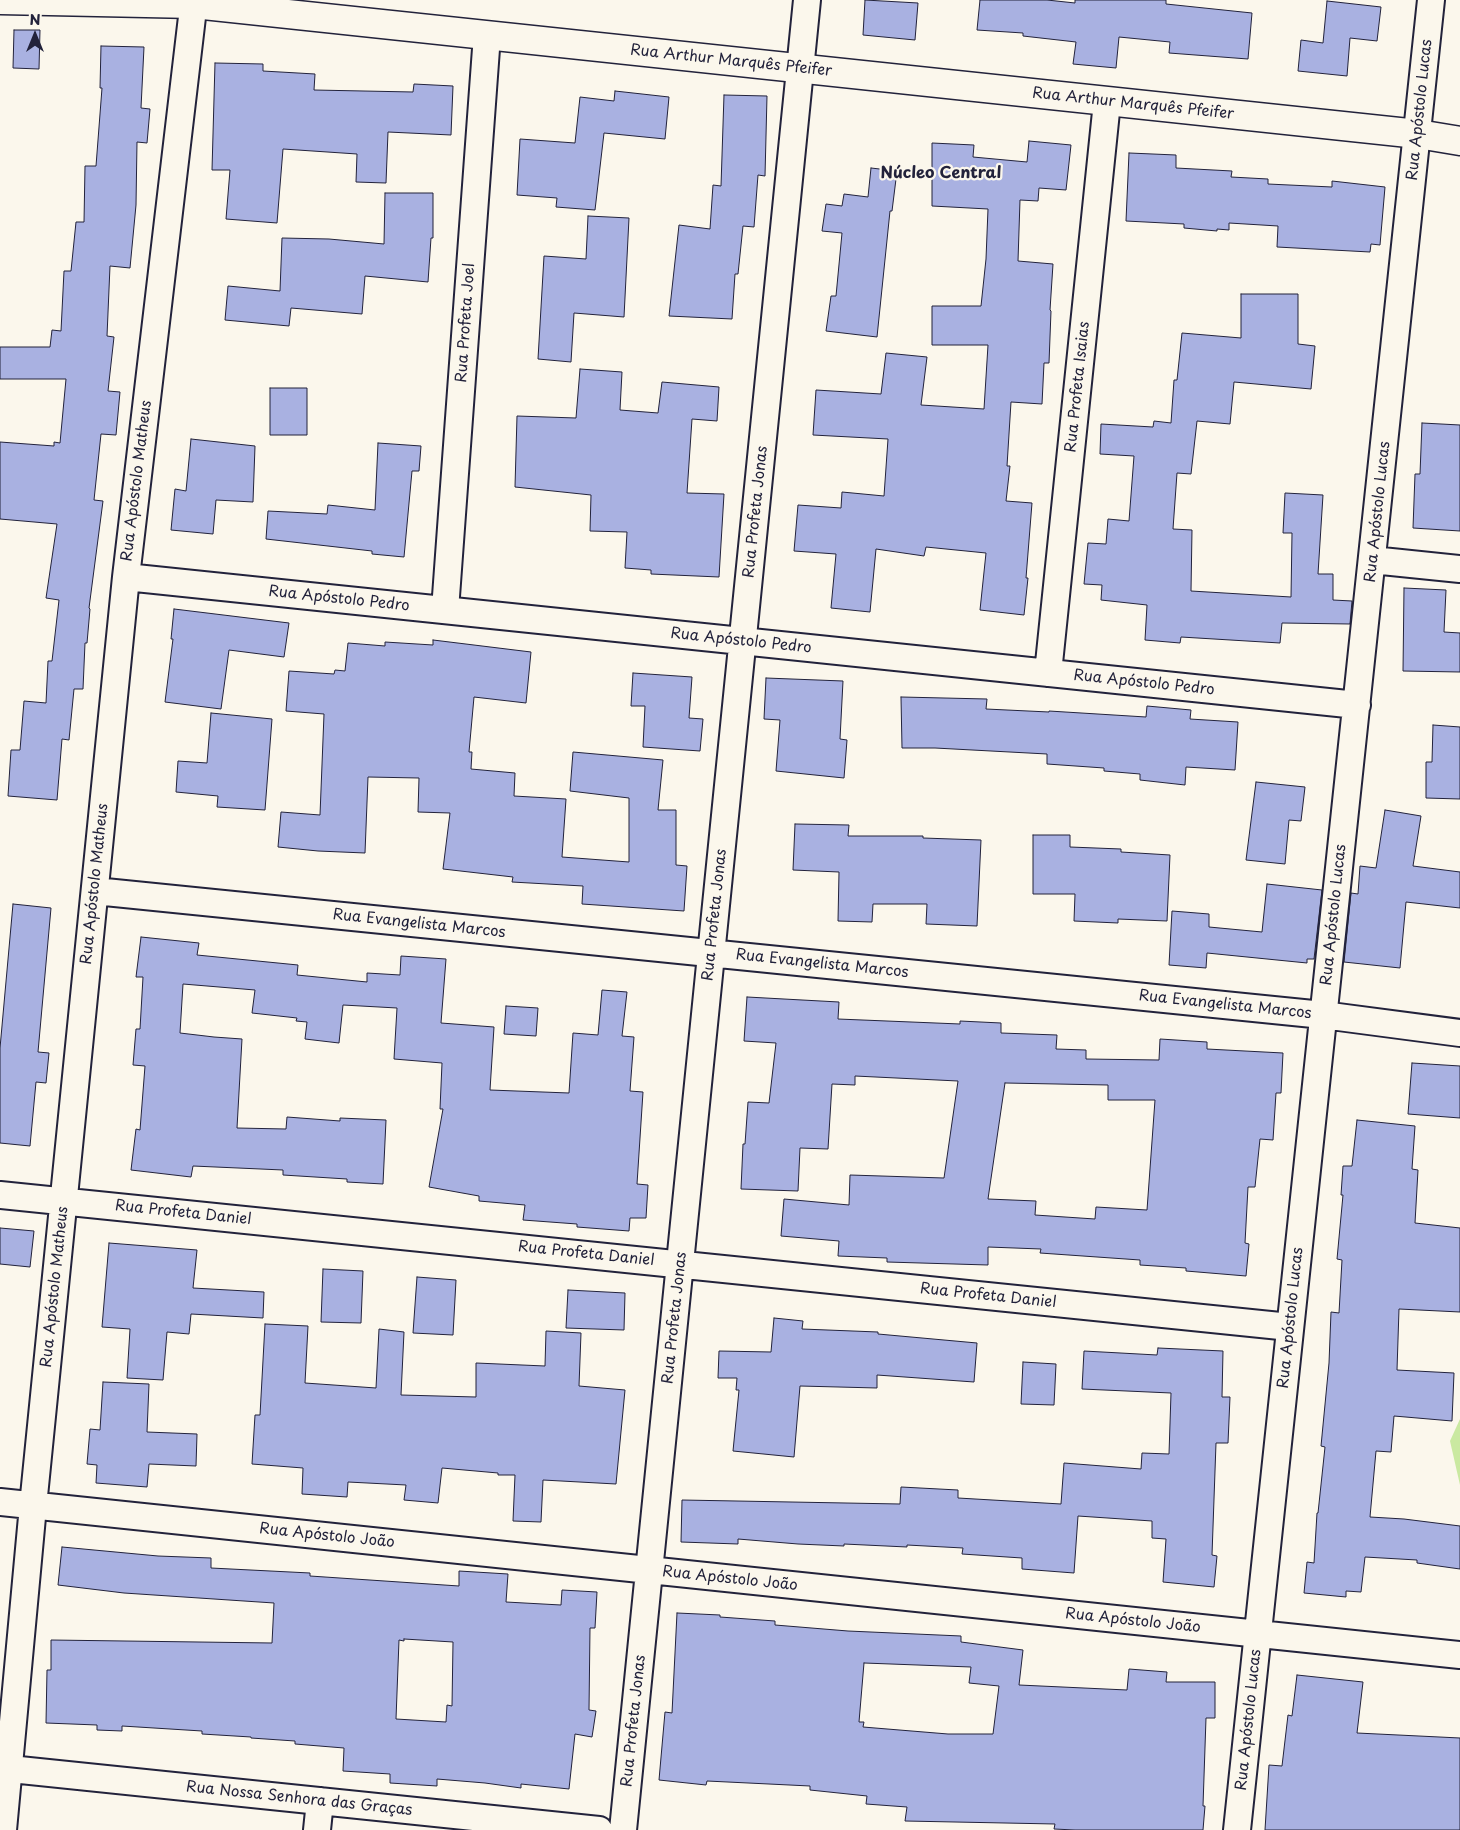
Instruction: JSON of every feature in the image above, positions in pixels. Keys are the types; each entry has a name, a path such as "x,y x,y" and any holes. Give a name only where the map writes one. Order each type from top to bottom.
{"street":[{"name":"Rua Arthur Marquês Pfeifer","path":"0,0 194,2 800,69 1418,134 1460,141"},
{"name":"Rua Profeta Jonas","path":"623,1830 807,0"},
{"name":"Rua Apóstolo Lucas","path":"1237,1830 1431,0"},
{"name":"Rua Apóstolo Matheus","path":"3,1830 4,1768 33,1506 126,577 194,2"},
{"name":"Rua Profeta Joel","path":"445,610 487,35"},
{"name":"Rua Profeta Isaias","path":"1048,673 1107,102"},
{"path":"1372,560 1460,569"},
{"name":"Rua Apóstolo Pedro","path":"126,577 1357,704"},
{"name":"Rua Evangelista Marcos","path":"95,891 1324,1015 1460,1033"},
{"name":"Rua Profeta Daniel","path":"0,1195 1290,1327"},
{"name":"Rua Apóstolo João","path":"0,1502 1460,1655"},
{"name":"Rua Nossa Senhora das Graças","path":"4,1768 598,1830"},
{"path":"317,1830 320,1801"}],"green space":[{"path":"1460,1419 1460,1485 1450,1441"}],"building":[{"path":"865,0 918,3 915,40 863,35"},
{"path":"980,0 1047,0 1075,3 1075,0 1166,0 1166,4 1252,13 1248,59 1169,53 1170,42 1119,37 1116,68 1073,64 1076,42 1023,36 1023,33 977,30"},
{"path":"1327,1 1381,7 1377,41 1350,38 1347,76 1298,71 1301,40 1323,43"},
{"path":"14,30 40,30 39,69 13,68"},
{"path":"101,46 144,47 141,108 150,109 147,143 137,142 136,205 130,268 110,266 107,336 114,337 108,391 120,392 116,435 101,434 94,500 103,501 89,608 87,643 85,643 83,689 74,689 69,740 62,739 57,800 8,796 11,750 20,750 24,701 46,703 48,661 52,661 59,600 46,598 57,524 0,519 0,442 54,446 54,442 60,443 66,379 0,379 0,347 50,347 52,330 61,331 64,271 71,271 76,222 84,222 85,166 96,166 102,88 100,88"},
{"path":"215,63 263,64 263,71 315,74 314,90 413,92 414,84 453,86 451,135 388,132 386,183 356,182 357,154 283,149 277,223 226,219 230,170 212,170"},
{"path":"615,91 669,97 665,139 604,133 595,210 556,207 557,198 517,195 520,139 575,143 580,97 614,101"},
{"path":"724,95 767,96 765,176 758,175 754,227 743,226 738,274 735,274 732,319 669,316 679,225 710,229 713,185 721,186"},
{"path":"1029,141 1071,145 1066,190 1039,188 1038,201 1020,200 1018,261 1053,264 1049,363 1044,363 1042,404 1011,402 1007,466 1010,466 1006,501 1032,503 1024,615 980,610 986,553 926,547 924,556 876,549 870,612 831,608 836,554 794,551 798,505 841,508 842,492 884,496 888,439 813,435 816,390 881,394 886,353 927,357 921,405 984,409 988,345 932,345 932,306 981,306 986,259 988,209 932,206 932,143 974,145 973,157 1027,162"},
{"path":"1129,153 1176,155 1176,168 1232,171 1231,177 1268,179 1268,184 1332,187 1332,181 1385,187 1380,245 1371,244 1370,252 1277,247 1278,226 1229,223 1229,230 1217,229 1217,231 1184,228 1184,224 1126,221"},
{"path":"871,168 897,171 892,211 890,211 877,337 826,331 831,296 836,296 842,233 822,231 826,204 842,206 844,194 868,197"},
{"path":"385,193 433,193 433,238 431,238 428,282 365,276 362,314 291,308 289,326 225,320 228,286 280,291 282,238 329,239 384,244"},
{"path":"588,216 629,218 624,317 574,313 571,362 538,359 544,256 586,259"},
{"path":"1241,294 1298,294 1298,344 1315,346 1311,389 1234,382 1230,424 1197,421 1191,474 1177,473 1173,529 1192,530 1191,591 1291,597 1292,533 1283,533 1285,493 1323,495 1318,574 1333,574 1333,600 1352,601 1350,624 1282,623 1280,643 1181,637 1180,643 1145,640 1147,605 1101,600 1102,585 1084,584 1088,543 1106,544 1108,519 1129,521 1134,456 1100,454 1101,424 1153,427 1154,421 1171,423 1174,380 1177,380 1182,333 1241,338"},
{"path":"580,369 622,372 620,410 658,413 662,382 719,387 717,421 692,419 687,493 724,494 719,577 651,574 651,570 625,568 627,532 590,531 591,495 515,487 517,416 576,418"},
{"path":"270,388 307,388 307,435 270,435"},
{"path":"1422,423 1460,425 1460,531 1413,528 1415,474 1420,474"},
{"path":"191,439 255,446 253,502 216,500 213,534 171,530 175,489 186,491"},
{"path":"378,443 421,446 419,471 412,471 404,557 372,554 372,551 266,539 268,511 327,514 328,505 375,510"},
{"path":"1404,588 1446,590 1444,632 1460,633 1460,672 1403,671"},
{"path":"174,609 289,623 284,657 229,650 221,709 165,702 173,639 171,639"},
{"path":"433,640 531,652 526,703 474,697 469,752 472,752 471,769 515,773 514,796 566,799 562,857 629,862 629,798 570,791 573,752 663,760 658,810 676,810 676,865 687,866 684,911 582,904 583,886 512,882 513,877 443,869 450,813 418,812 419,778 368,777 365,853 278,847 281,812 320,815 324,714 286,711 289,671 334,674 335,670 345,671 348,643 385,646 385,642 433,645"},
{"path":"633,673 692,677 689,718 703,719 700,751 643,747 645,706 631,706"},
{"path":"766,678 843,681 840,739 847,740 844,778 776,771 780,720 764,719"},
{"path":"901,697 987,699 986,709 1146,717 1147,706 1191,710 1190,719 1238,722 1235,770 1186,767 1185,785 1140,780 1140,774 1104,771 1104,768 1047,764 1047,754 902,748"},
{"path":"211,713 272,719 265,810 217,807 218,796 176,792 178,761 207,763"},
{"path":"1433,725 1460,727 1460,799 1426,798 1426,762 1432,762"},
{"path":"1256,782 1305,787 1301,821 1289,820 1285,864 1246,860"},
{"path":"1385,810 1421,816 1413,866 1460,872 1460,908 1406,902 1400,968 1344,962 1351,893 1358,894 1360,866 1376,868"},
{"path":"795,824 849,825 848,836 923,836 923,838 981,840 977,926 926,924 927,904 873,904 872,922 838,921 839,872 793,870"},
{"path":"1033,835 1070,835 1070,847 1121,849 1121,852 1170,855 1167,921 1118,919 1118,923 1074,921 1075,894 1033,894"},
{"path":"1267,884 1322,890 1314,959 1307,959 1307,963 1207,953 1206,968 1169,965 1172,911 1209,914 1209,927 1262,932"},
{"path":"13,904 51,908 38,1052 49,1053 46,1083 36,1082 30,1146 0,1143 0,1048"},
{"path":"141,937 199,943 197,955 298,965 297,975 367,982 367,973 400,975 401,956 446,959 441,1023 494,1027 490,1090 569,1093 573,1033 598,1035 602,990 627,992 622,1036 634,1037 630,1091 643,1092 637,1184 648,1185 646,1218 630,1218 629,1231 577,1227 577,1224 523,1220 525,1205 479,1201 479,1196 429,1187 443,1109 440,1109 442,1063 394,1059 397,1008 343,1005 339,1043 305,1039 307,1022 296,1021 297,1018 252,1013 255,990 183,984 180,1033 242,1039 237,1128 286,1129 287,1117 340,1121 340,1118 386,1120 383,1184 347,1182 347,1179 283,1175 283,1170 193,1166 191,1177 131,1170 136,1129 140,1130 145,1066 133,1065 136,1029 140,1029 143,977 136,977"},
{"path":"747,997 839,1002 838,1019 960,1024 960,1021 1001,1023 1001,1033 1057,1035 1056,1049 1086,1050 1086,1059 1159,1060 1160,1039 1207,1042 1207,1049 1283,1053 1281,1093 1276,1093 1273,1140 1260,1139 1255,1187 1248,1187 1245,1243 1249,1244 1246,1276 1186,1271 1186,1268 1140,1265 1140,1260 1040,1253 1041,1249 988,1247 988,1265 887,1262 887,1258 838,1256 839,1241 781,1236 784,1199 849,1205 850,1175 944,1178 958,1081 855,1076 855,1085 832,1084 828,1149 800,1148 798,1191 741,1189 743,1144 745,1144 748,1102 769,1103 776,1043 744,1041","holes":["1005,1083 1108,1085 1108,1100 1155,1100 1147,1210 1096,1207 1095,1219 1035,1215 1036,1201 988,1199"]},
{"path":"506,1006 538,1008 536,1036 504,1034"},
{"path":"1412,1063 1460,1066 1460,1118 1408,1114"},
{"path":"1357,1120 1415,1126 1412,1169 1418,1170 1415,1223 1460,1228 1460,1312 1399,1309 1397,1370 1454,1373 1452,1421 1394,1416 1391,1452 1376,1451 1370,1517 1460,1526 1460,1569 1417,1563 1417,1560 1365,1557 1361,1592 1346,1591 1346,1597 1304,1593 1307,1562 1314,1563 1317,1513 1325,1447 1321,1446 1329,1363 1331,1312 1339,1313 1342,1260 1337,1259 1343,1195 1341,1195 1343,1166 1352,1166"},
{"path":"0,1228 34,1231 30,1267 0,1264"},
{"path":"109,1243 197,1250 193,1288 264,1292 263,1318 191,1314 189,1334 167,1332 163,1380 127,1378 130,1329 102,1327"},
{"path":"323,1269 363,1271 361,1323 321,1322"},
{"path":"417,1277 456,1280 453,1335 413,1333"},
{"path":"568,1290 625,1293 624,1330 566,1328"},
{"path":"774,1318 803,1321 802,1329 878,1332 878,1334 977,1343 974,1382 877,1375 877,1388 800,1386 794,1457 733,1451 739,1390 736,1390 737,1378 718,1378 719,1351 771,1352"},
{"path":"265,1324 308,1326 305,1383 376,1388 379,1329 404,1332 401,1395 476,1397 476,1363 545,1366 546,1331 581,1333 579,1386 625,1390 616,1484 543,1480 541,1522 513,1521 515,1475 498,1475 498,1473 442,1468 438,1503 404,1500 406,1485 348,1482 347,1497 302,1494 303,1468 252,1464 255,1415 260,1415"},
{"path":"1158,1348 1223,1351 1222,1397 1230,1397 1228,1443 1216,1443 1212,1555 1217,1556 1214,1587 1163,1582 1166,1539 1152,1538 1152,1521 1078,1516 1074,1573 1022,1569 1022,1558 962,1554 963,1548 907,1545 907,1547 844,1544 844,1546 738,1539 738,1544 681,1542 682,1500 900,1504 901,1487 958,1490 958,1498 1061,1504 1064,1463 1141,1469 1142,1453 1169,1454 1171,1393 1082,1389 1084,1351 1157,1355"},
{"path":"1023,1362 1056,1364 1054,1405 1021,1404"},
{"path":"103,1382 149,1384 147,1432 197,1434 196,1466 149,1464 147,1487 96,1483 97,1465 87,1464 90,1429 100,1430"},
{"path":"62,1547 158,1556 211,1558 211,1568 310,1573 310,1576 459,1586 459,1571 508,1574 506,1602 561,1605 562,1590 597,1592 595,1628 590,1628 589,1710 596,1711 592,1737 575,1734 569,1789 521,1784 521,1788 437,1779 437,1786 390,1783 390,1774 343,1771 344,1748 295,1744 295,1741 202,1734 202,1731 122,1726 122,1731 97,1730 97,1725 46,1723 47,1670 51,1670 51,1640 272,1643 274,1603 124,1593 58,1585","holes":["399,1640 453,1642 452,1706 447,1705 446,1722 396,1719"]},
{"path":"677,1613 720,1615 720,1617 775,1621 775,1625 848,1631 961,1636 961,1642 1023,1650 1019,1685 1127,1690 1129,1669 1167,1672 1166,1682 1215,1682 1215,1718 1206,1718 1203,1830 1075,1830 1054,1829 1055,1824 905,1821 907,1807 866,1804 867,1796 810,1790 810,1786 707,1781 706,1785 659,1780 665,1712 672,1713","holes":["864,1663 971,1667 969,1683 999,1686 993,1734 948,1734 863,1727 864,1722 859,1722"]},
{"path":"1297,1675 1363,1682 1357,1733 1460,1738 1460,1830 1265,1830 1269,1765 1282,1766 1288,1715 1292,1716"}],"district":[{"name":"Núcleo Central","path":"941,174"}]}
